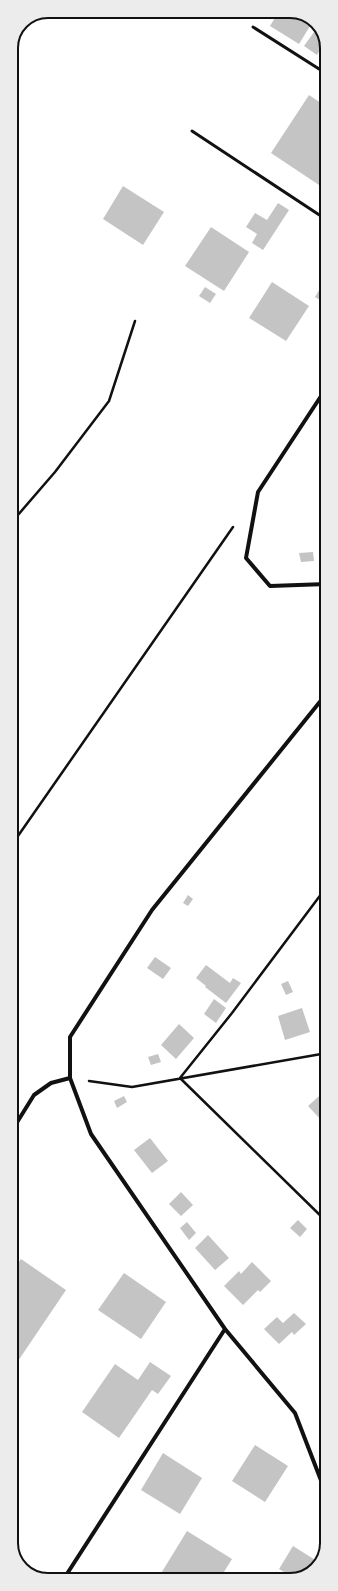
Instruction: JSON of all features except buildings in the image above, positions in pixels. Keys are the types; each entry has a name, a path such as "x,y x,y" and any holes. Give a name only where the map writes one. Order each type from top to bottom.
{"street":[{"path":"320,398 258,492 246,558 270,586 320,585"},
{"path":"320,702 152,910 70,1037 70,1078 91,1134 225,1329 295,1413 320,1478"},
{"path":"18,1121 34,1095 51,1083 70,1078"},
{"path":"68,1573 225,1329"}],"lane":[{"path":"253,27 320,70"},
{"path":"192,131 320,215"}],"path":[{"path":"18,515 55,472 109,401 135,321"},
{"path":"18,836 235,525"},
{"path":"180,1078 232,1013 320,896"},
{"path":"70,1078 132,1087 320,1054"},
{"path":"180,1078 320,1215"}]}
